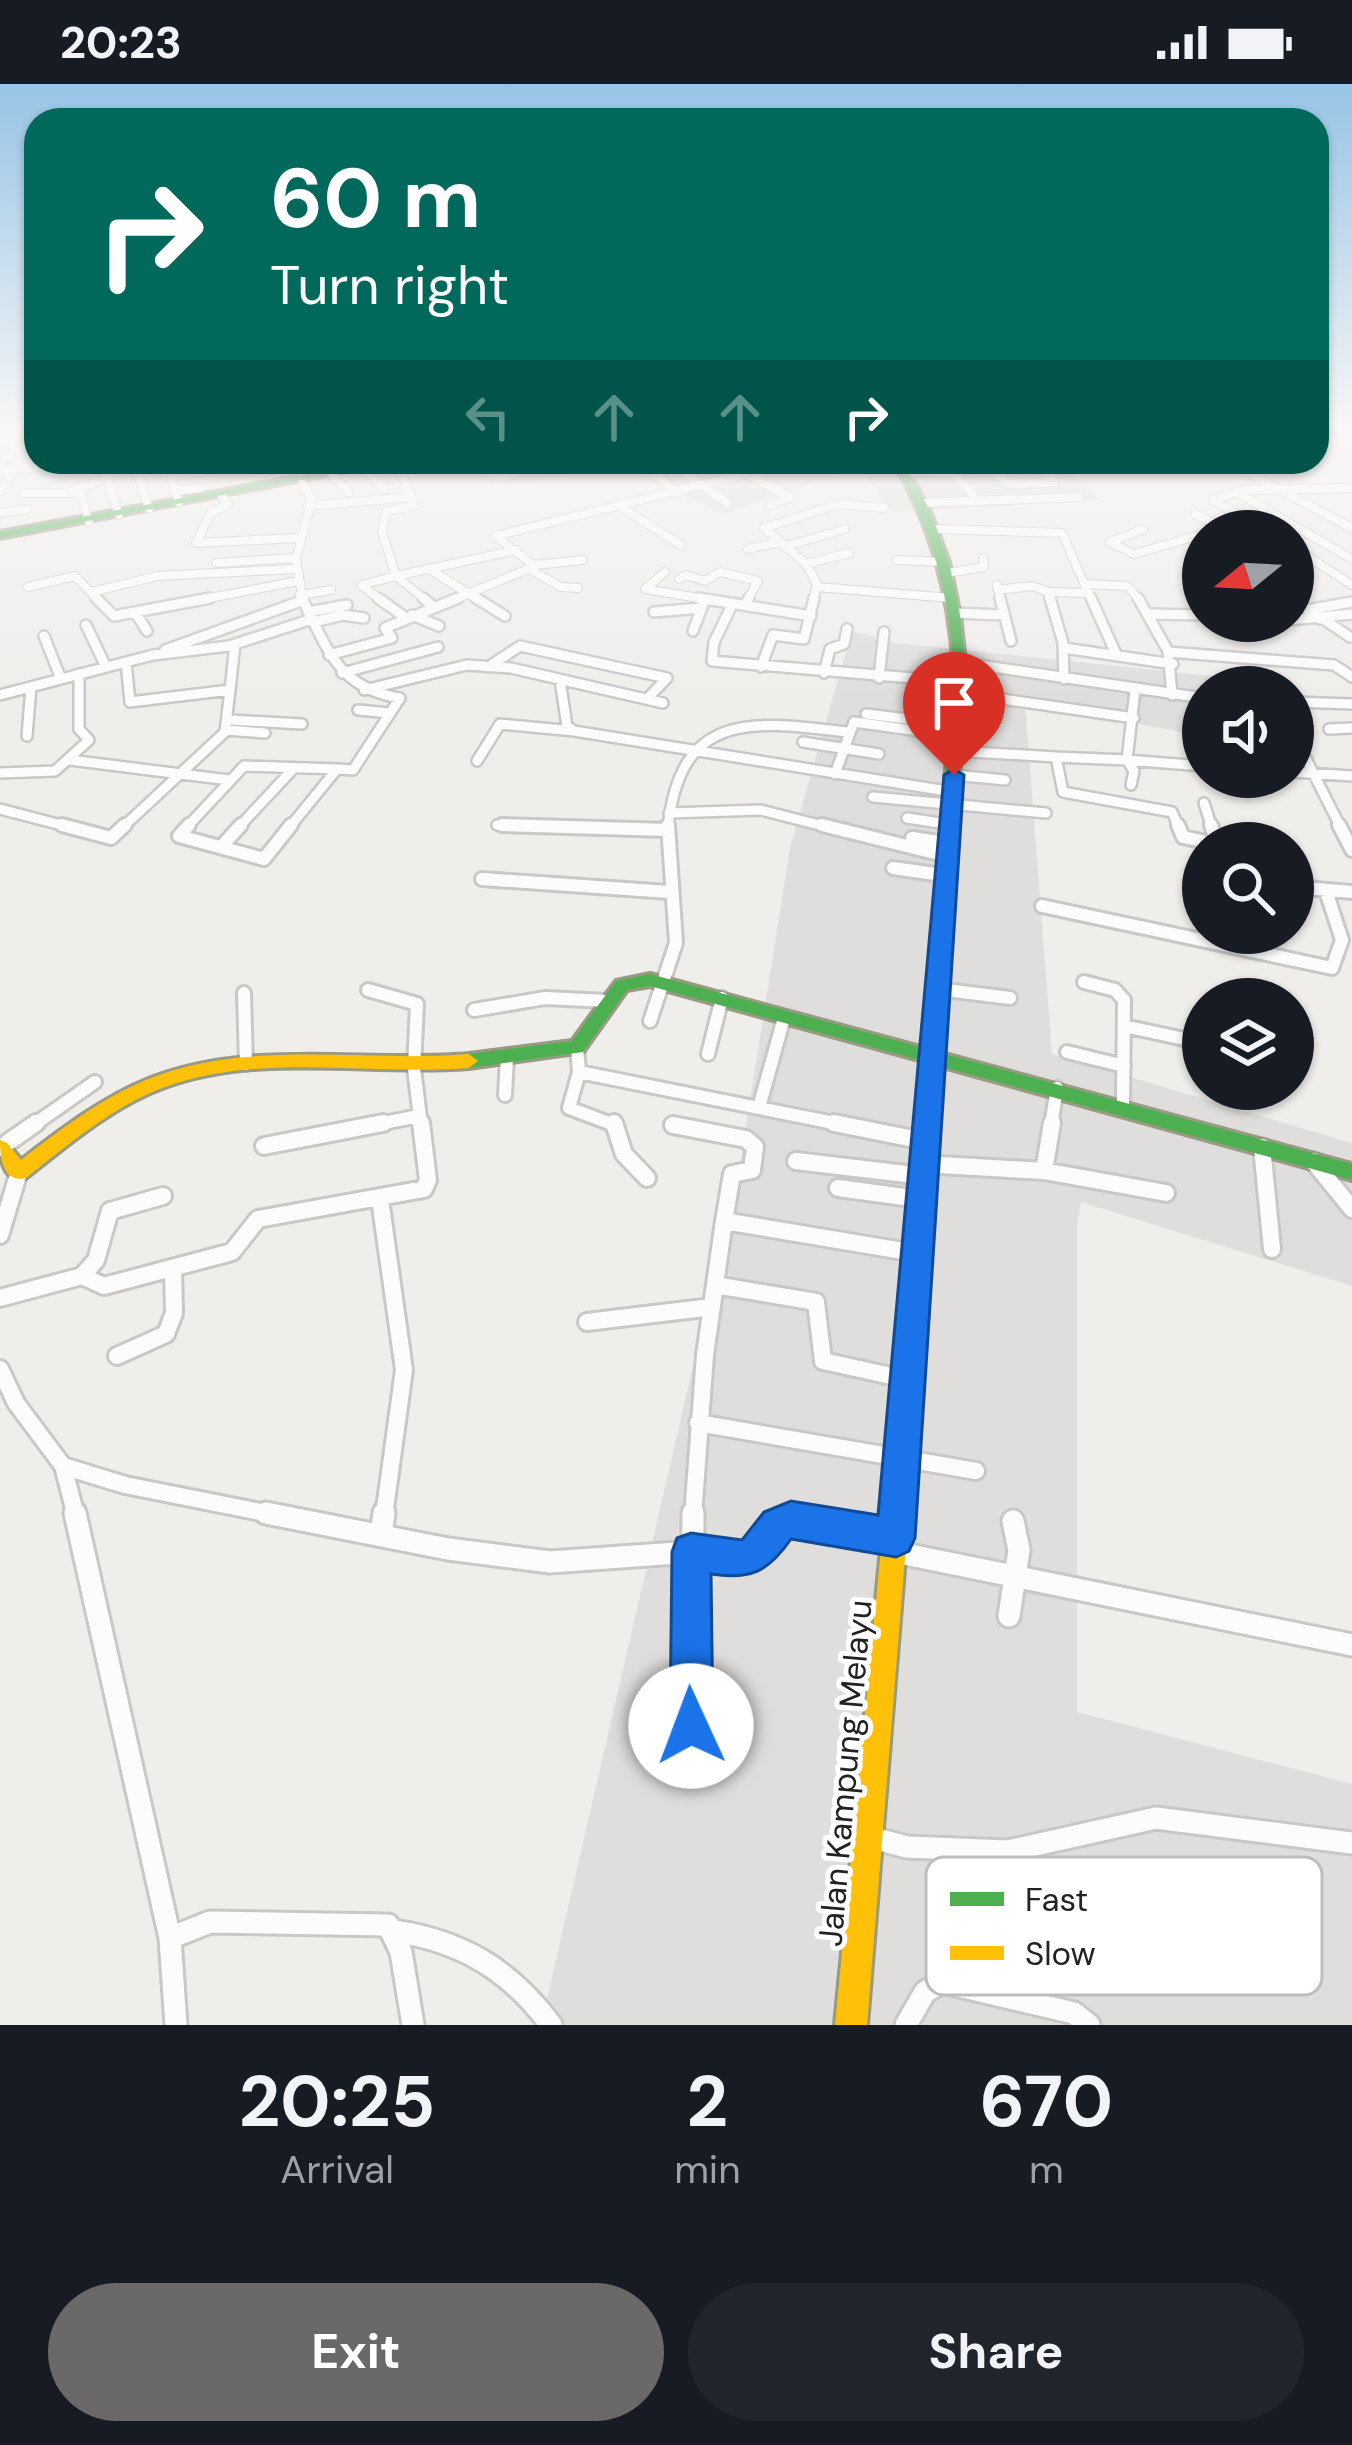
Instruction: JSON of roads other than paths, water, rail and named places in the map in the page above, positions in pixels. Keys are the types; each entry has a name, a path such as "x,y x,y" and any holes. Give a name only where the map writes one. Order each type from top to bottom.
{"street":[{"path":"88,517 88,521"},
{"path":"0,535 111,517"},
{"path":"209,517 196,544 297,538"},
{"path":"304,517 297,538 301,598 329,655 366,693 400,698 353,770 338,769 244,766 179,836 264,859 338,769"},
{"path":"385,517 382,532 396,576 433,606"},
{"path":"578,588 561,587 494,537 580,517"},
{"path":"636,517 681,545"},
{"path":"794,517 763,530 806,564 817,587 804,639"},
{"path":"748,549 849,531 822,517"},
{"name":"Jalan Kampung Melayu","path":"853,2025 952,825 958,708 952,606 931,517"},
{"path":"1280,517 1352,559"},
{"path":"786,519 831,543"},
{"path":"1143,529 1110,542 1134,554 1182,540"},
{"path":"937,530 1058,531 1117,656"},
{"path":"1314,548 1352,544"},
{"path":"439,626 409,617 360,586 516,550"},
{"path":"806,564 849,553"},
{"path":"897,560 984,567 983,558"},
{"path":"329,655 392,638 384,630 532,567 584,560"},
{"path":"1314,562 1352,585"},
{"path":"216,563 296,569"},
{"path":"124,567 142,580"},
{"path":"91,592 142,580 296,569"},
{"path":"28,587 69,575 111,616 190,601 296,569"},
{"path":"431,570 505,616"},
{"path":"665,572 644,588 811,616"},
{"path":"679,579 686,575 705,581 721,572 758,581 739,604 711,658 879,678 958,708 1056,757 1182,764"},
{"path":"1011,641 997,588 1032,586 1049,592 1127,586 1150,614 1173,664 1172,695"},
{"path":"817,587 1004,615"},
{"path":"153,655 212,629 331,590"},
{"path":"1049,592 1064,648 1064,680"},
{"path":"654,612 705,599"},
{"path":"693,631 705,599"},
{"path":"190,601 196,619 212,629"},
{"path":"0,694 153,655 273,637 347,604"},
{"path":"1314,609 1347,605"},
{"path":"1314,619 1347,605"},
{"path":"135,612 146,632"},
{"path":"1150,614 1182,615"},
{"path":"1314,614 1350,637"},
{"path":"311,618 364,618"},
{"path":"86,626 106,667"},
{"path":"761,667 773,635 844,644 847,629"},
{"path":"879,678 884,632"},
{"path":"44,636 61,679"},
{"path":"539,649 554,639"},
{"path":"0,809 111,838 229,725 235,644"},
{"path":"824,673 833,644"},
{"path":"342,673 438,646"},
{"path":"488,667 518,646 667,678 647,699"},
{"path":"1064,648 1173,664"},
{"path":"1168,652 1334,665 1352,677"},
{"path":"126,662 130,702 230,690"},
{"path":"390,713 353,711 366,693 456,666 488,667 663,703"},
{"path":"0,773 49,773 89,740 80,729 79,674"},
{"path":"560,680 567,728"},
{"path":"835,774 847,732 859,721 958,708 1064,680 1182,696"},
{"path":"27,736 31,686"},
{"path":"1131,785 1134,771 1127,760 1135,690"},
{"path":"1314,703 1351,705"},
{"path":"916,704 1134,718"},
{"path":"855,712 958,708"},
{"path":"650,1021 676,942 668,830 676,777 692,754 728,730 756,722 847,732"},
{"path":"229,725 302,724"},
{"path":"477,761 500,724 567,728 692,754 835,774 952,825"},
{"path":"229,725 265,733"},
{"path":"1329,729 1352,728"},
{"path":"803,742 879,754"},
{"path":"1056,757 1063,792 1172,812 1182,835"},
{"path":"70,760 229,780"},
{"path":"1314,767 1346,826 1352,850"},
{"path":"221,847 294,768"},
{"path":"1314,774 1352,776"},
{"path":"893,868 1005,780"},
{"path":"873,797 952,825"},
{"path":"1204,803 1209,822"},
{"path":"669,813 750,810 790,815 805,824 862,834 873,844 952,825 1046,813"},
{"path":"907,818 952,825"},
{"path":"497,825 668,830"},
{"path":"912,838 952,825"},
{"path":"482,879 669,892"},
{"path":"1314,889 1352,892"},
{"path":"1042,906 1325,968 1340,960 1346,923 1326,891"},
{"path":"647,1178 624,1154 617,1124 569,1108 579,1072 577,1047 607,1001 635,980 666,982 1352,1172"},
{"path":"1084,982 1119,992 1124,1026 1123,1107"},
{"path":"82,1276 104,1286 173,1269 232,1252 258,1219 420,1191 427,1185 414,1068 417,1004 368,989"},
{"path":"938,989 1010,998"},
{"path":"244,993 246,1064"},
{"path":"474,1010 545,998 607,1001"},
{"path":"708,1054 722,998"},
{"path":"760,1104 784,1018"},
{"path":"1124,1026 1182,1038"},
{"path":"6,1160 134,1092 246,1064 414,1068 577,1047"},
{"path":"1067,1052 1124,1066"},
{"path":"505,1095 507,1057"},
{"path":"579,1072 760,1104 861,1132 924,1141"},
{"path":"0,1235 6,1160 95,1082"},
{"path":"1044,1171 1057,1088"},
{"path":"264,1146 419,1116"},
{"path":"673,1125 746,1139 755,1147 752,1170 732,1174 698,1424 691,1552 692,1760"},
{"path":"1262,1148 1272,1249"},
{"path":"796,1161 923,1170 1044,1171 1166,1193"},
{"path":"1313,1161 1352,1209"},
{"path":"838,1188 919,1199"},
{"path":"0,1298 82,1276 96,1260 110,1211 164,1196"},
{"path":"380,1199 404,1370 381,1535"},
{"path":"724,1221 915,1253"},
{"path":"117,1356 166,1334 174,1313 173,1269"},
{"path":"715,1285 816,1302 821,1310 816,1349 823,1361 905,1379"},
{"path":"587,1322 712,1307"},
{"path":"0,1370 16,1403 62,1466 101,1615 170,1938 176,2025"},
{"path":"698,1424 976,1471"},
{"path":"62,1466 125,1485 550,1562 691,1552 742,1559 758,1553 777,1526 791,1520 1012,1575 1352,1645"},
{"path":"1009,1616 1019,1550 1013,1521"},
{"path":"869,1837 907,1847 1008,1851 1156,1818 1352,1844"},
{"path":"170,1938 210,1922 378,1922 394,1931 446,1937 479,1953 551,2025"},
{"path":"394,1931 413,2025"},
{"path":"906,2025 926,1991"},
{"path":"997,1995 1074,2013 1089,2025"}]}
